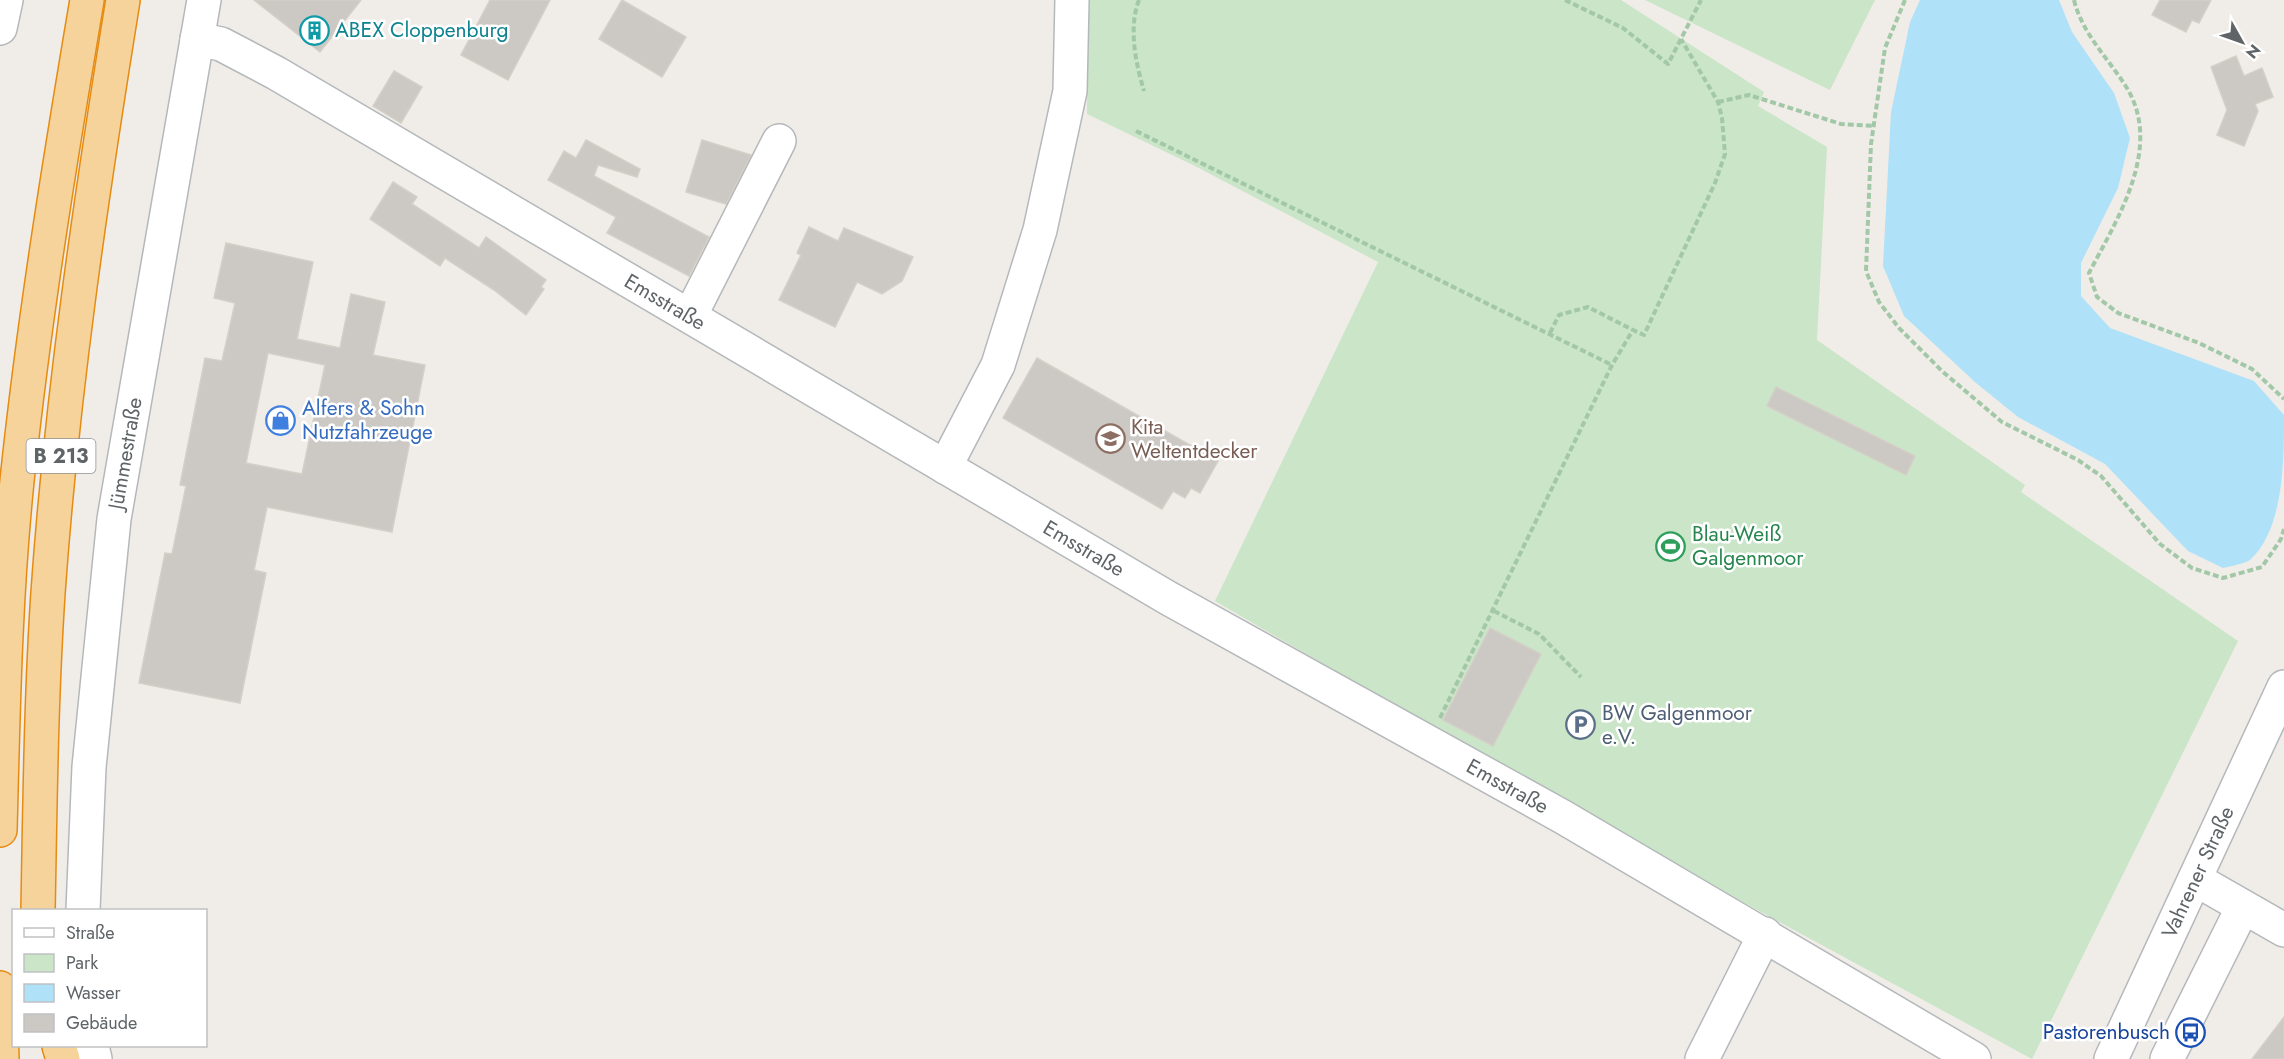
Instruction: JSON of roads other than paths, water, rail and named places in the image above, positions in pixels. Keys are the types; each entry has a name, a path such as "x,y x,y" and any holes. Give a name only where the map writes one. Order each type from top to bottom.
{"highway":[{"name":"B 213","path":"0,830 3,690 17,483 45,253 87,0"},
{"name":"B 213","path":"38,909 42,722 48,593 66,398 92,192 123,0"},
{"name":"B 213","path":"42,722 55,745 52,909"},
{"path":"0,988 2,1059"}],"street":[{"path":"0,28 6,0"},
{"name":"Jümmestraße","path":"83,909 89,767 114,519 204,0"},
{"path":"945,467 998,365 1040,230 1070,91 1072,0"},
{"name":"Emsstraße","path":"197,39 221,44 276,73 1168,598 1428,742 1765,934 1974,1059"},
{"path":"690,316 779,141"},
{"name":"Vahrener Straße","path":"2111,1059 2284,687"},
{"path":"2195,879 2284,930"},
{"path":"2167,1059 2243,907"},
{"path":"1702,1059 1765,934"}],"water":[{"path":"1920,0 2059,0 2072,32 2114,93 2130,138 2118,188 2081,263 2081,296 2110,328 2254,381 2284,415 2282,473 2276,513 2270,531 2250,560 2223,568 2188,551 2105,464 2018,417 1976,383 1904,316 1883,266 1891,112 1910,22"}],"place":[{"name":"ABEX Cloppenburg","path":"314,30"},
{"name":"Alfers & Sohn Nutzfahrzeuge","path":"281,420"},
{"name":"Kita Weltentdecker","path":"1110,439"},
{"name":"Blau-Weiß Galgenmoor","path":"1671,546"},
{"name":"BW Galgenmoor e.V.","path":"1581,725"},
{"name":"Pastorenbusch","path":"2191,1032"}]}
